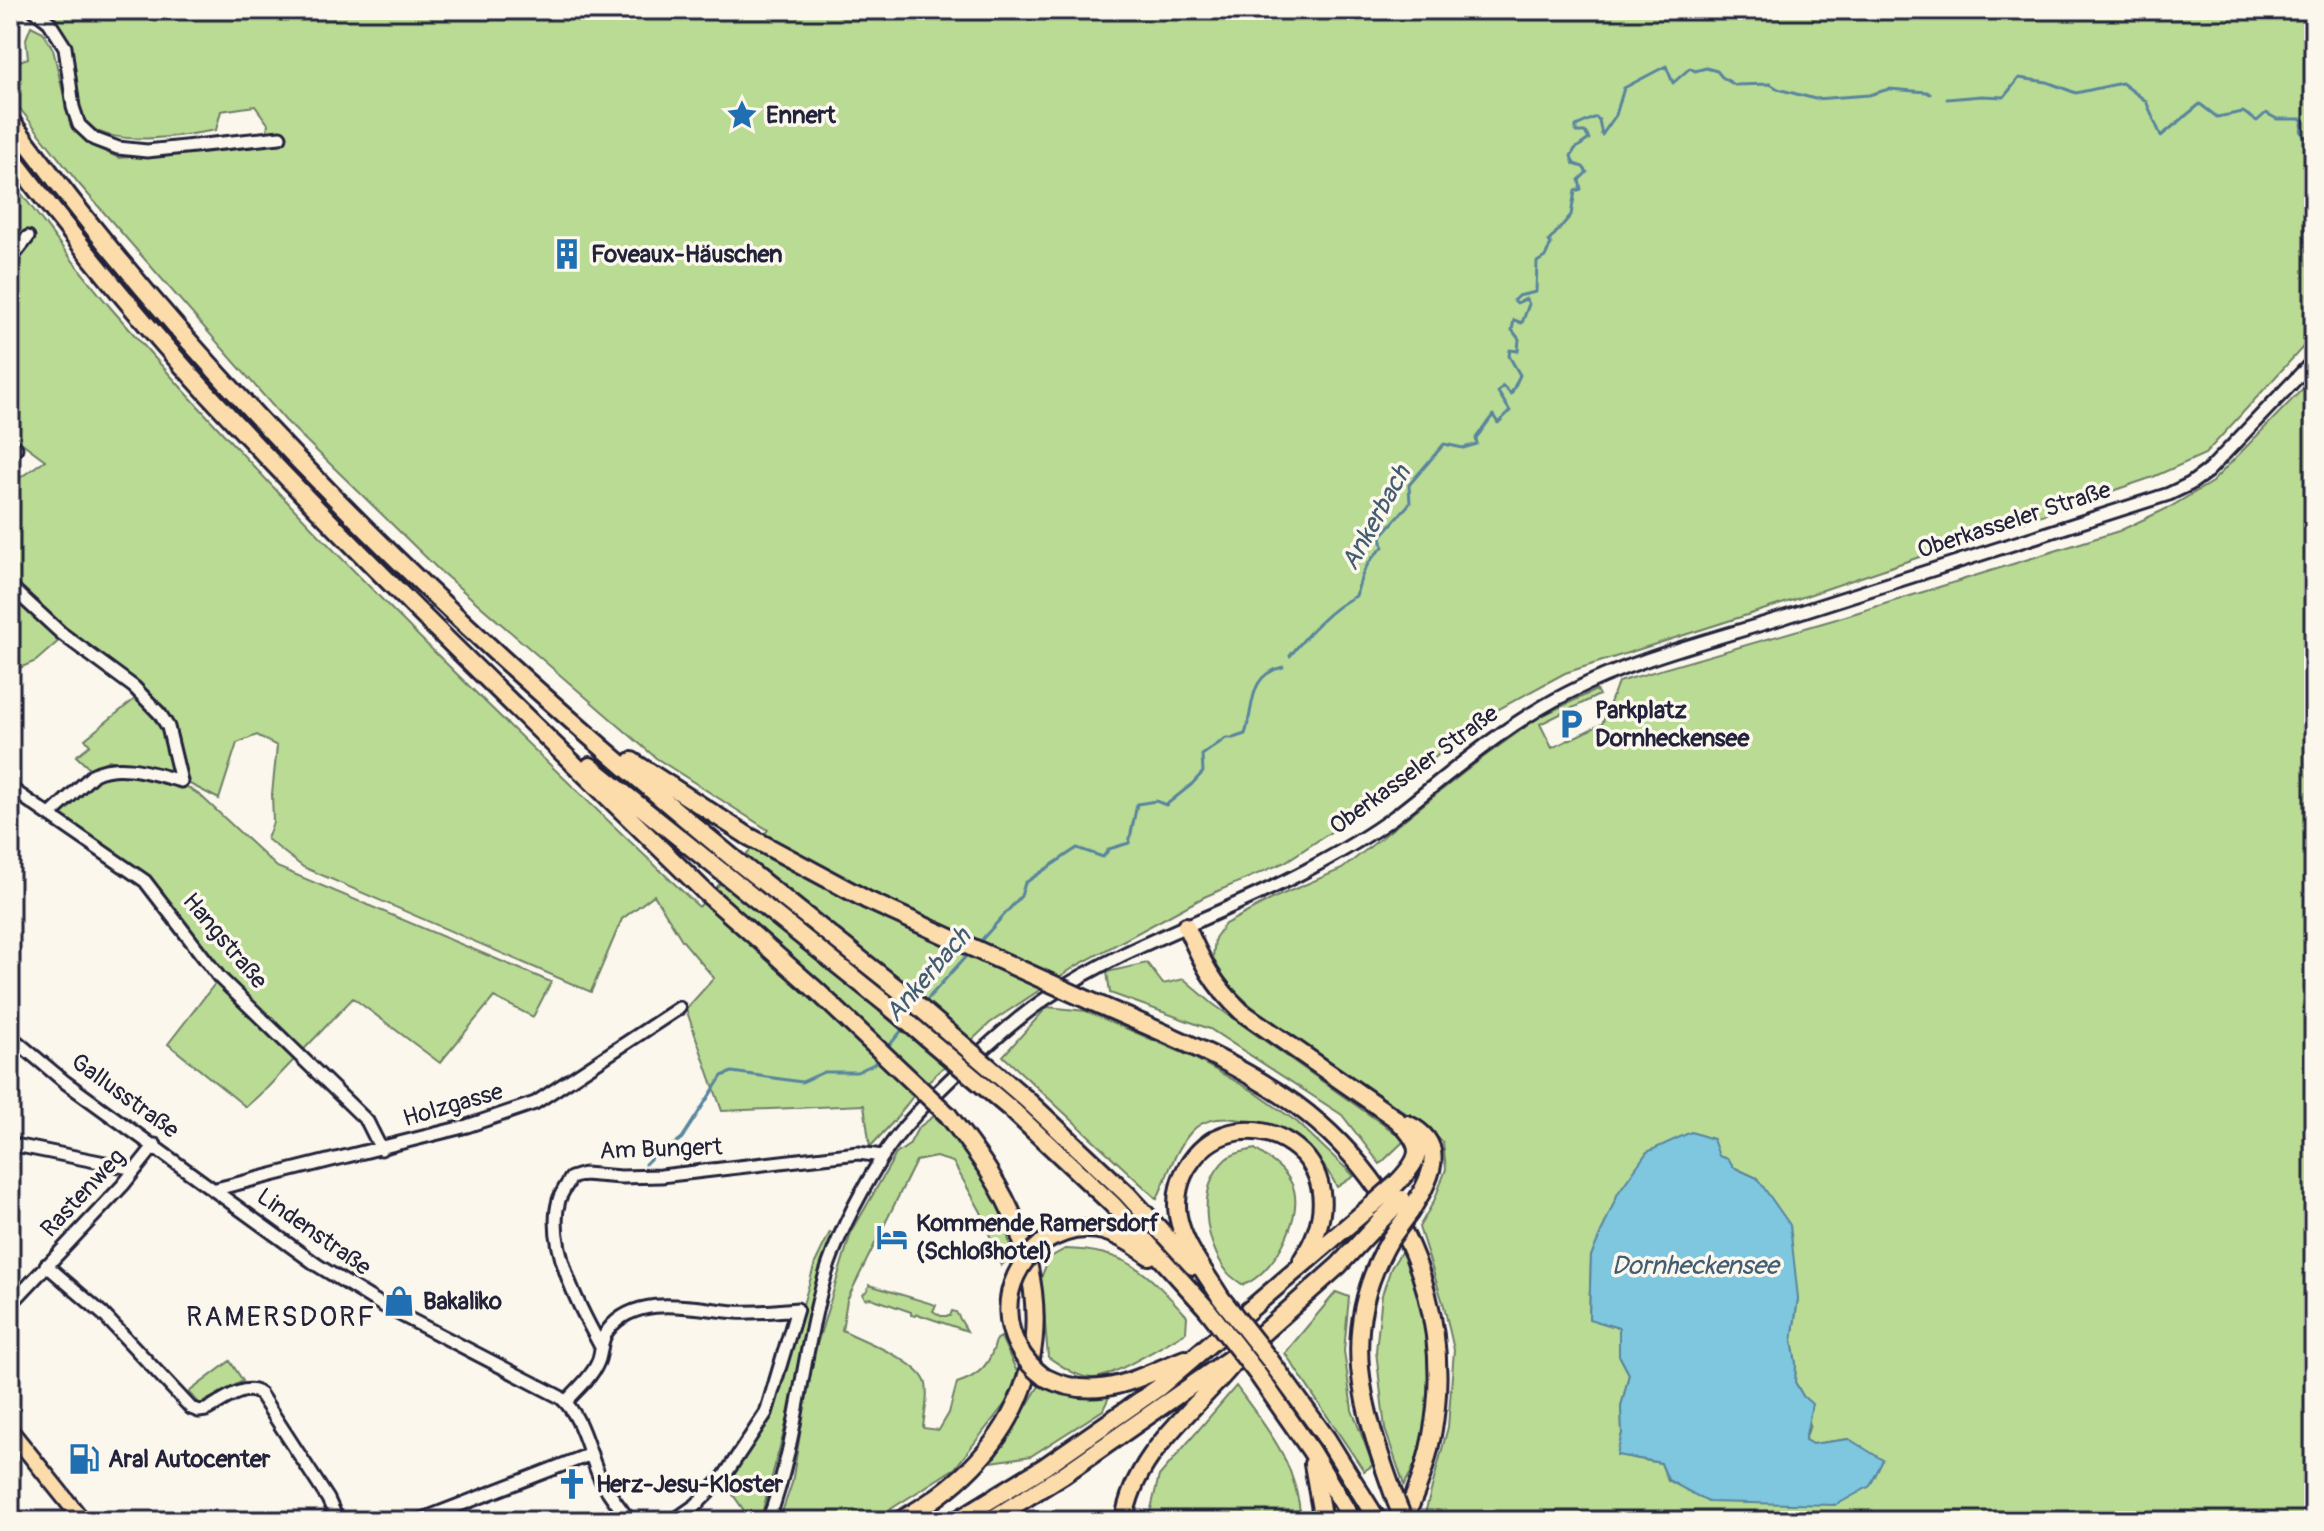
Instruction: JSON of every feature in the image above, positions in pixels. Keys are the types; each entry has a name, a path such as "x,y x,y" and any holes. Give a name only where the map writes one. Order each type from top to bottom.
{"highway":[{"path":"10,120 163,311 288,448 442,603 568,717 733,858 898,989 1025,1098 1127,1194 1221,1298 1269,1359 1327,1439 1378,1521"},
{"path":"10,155 80,246 205,391 356,551 705,892 817,991 948,1115 987,1169 1017,1227 1031,1272 1035,1311 1033,1346 1026,1378 1013,1411 981,1460 954,1486 899,1521"},
{"path":"514,705 885,1003 1013,1111 1113,1205 1188,1286 1256,1372 1311,1451 1353,1521"},
{"path":"568,717 748,836 867,900 1215,1057 1254,1078 1296,1105 1348,1152 1398,1218 1416,1257 1435,1332 1438,1363 1435,1426 1428,1457 1404,1521"},
{"path":"956,1521 1044,1467 1158,1388 1290,1278 1376,1214 1425,1188 1432,1149 1425,1134 1396,1119 1242,1012 1209,976 1186,926"},
{"path":"1396,1119 1413,1135 1416,1158 1391,1238 1375,1269 1364,1303 1358,1357 1366,1411 1404,1521"},
{"path":"1221,1298 1181,1228 1177,1197 1182,1176 1193,1158 1209,1144 1228,1135 1260,1132 1281,1138 1306,1157 1318,1176 1323,1197 1319,1229 1290,1278"},
{"path":"1124,1521 1127,1499 1138,1473 1164,1439 1248,1346 1339,1265 1376,1214"},
{"path":"1188,1286 1132,1242 1112,1233 1079,1229 1059,1234 1027,1257 1009,1291 1007,1313 1015,1344 1027,1363 1044,1377 1074,1388 1104,1389 1120,1385 1202,1352"},
{"path":"989,1521 1074,1468 1248,1346"},
{"path":"1311,1451 1323,1521"}],"main road":[{"path":"10,1430 83,1521"}],"street":[{"path":"34,10 49,22 65,47 73,107 79,125 94,139 118,148 147,151 280,137"},
{"path":"10,260 28,237"},
{"name":"Oberkasseler Straße","path":"768,1521 787,1464 825,1275 835,1248 883,1156 947,1083 1026,1013 1092,971 1275,887 1357,842 1509,727 1592,681 2169,494 2190,484 2208,471 2314,360"},
{"path":"10,586 61,633 134,687 160,714 168,727 181,781 136,770 103,770 94,774 50,815"},
{"name":"Hangstraße","path":"10,788 145,881 219,977 367,1121 381,1149"},
{"name":"Holzgasse","path":"216,1189 486,1121 535,1103 679,1008"},
{"name":"Gallusstraße","path":"10,1036 65,1082 216,1189"},
{"path":"10,1144 135,1169"},
{"name":"Rastenweg","path":"10,1305 155,1145"},
{"name":"Am Bungert","path":"600,1345 573,1288 555,1230 559,1201 571,1178 584,1174 661,1176 858,1153 883,1156"},
{"name":"Lindenstraße","path":"216,1189 317,1265 382,1305 527,1378 566,1402"},
{"path":"46,1265 103,1314 191,1408 206,1410 246,1389 260,1394 328,1499 338,1521"},
{"path":"630,1521 601,1479 566,1402 599,1362 600,1345 607,1331 619,1318 645,1308 685,1307 755,1312 797,1309 766,1413 723,1478 696,1505 673,1521"},
{"path":"418,1521 591,1454"}],"green space":[{"path":"46,10 2314,10 2314,335 2205,454 2153,477 1791,601 1565,673 1497,710 1378,801 1285,862 1204,897 1076,966 990,1023 914,1095 870,1147 864,1105 722,1111 686,1009 714,978 682,940 654,895 622,919 591,992 303,867 267,839 273,822 272,794 277,746 257,735 237,743 219,799 182,780 109,760 91,770 76,756 90,745 85,739 136,698 10,580 10,485 45,460 10,434 10,179 110,307 323,540 472,689 699,907 768,830 656,758 439,570 285,420 79,184 10,96 10,60 17,62 28,58 26,39 31,26 43,32 53,49 71,127 94,147 119,158 265,144 268,124 255,106 221,111 216,130 142,138 104,134 90,126 81,114 68,45 58,24"},
{"path":"2314,377 2314,1521 1423,1521 1448,1427 1454,1350 1444,1306 1419,1227 1434,1201 1446,1169 1443,1142 1406,1113 1261,1015 1222,979 1213,957 1215,938 1225,924 1276,897 1342,869 1539,717 1596,690 1599,695 1540,724 1552,748 1602,724 1618,682 1833,620 2119,531 2170,507 2212,482","holes":["1647,1152 1728,1159 1733,1167 1757,1178 1798,1298 1792,1340 1795,1382 1803,1396 1810,1425 1805,1440 1812,1444 1849,1439 1668,1481 1661,1463 1618,1455 1622,1433 1621,1407 1629,1374 1619,1355 1619,1328 1589,1318 1591,1256"]},
{"path":"10,593 61,639 36,661 13,671 10,670"},
{"path":"115,771 181,783 201,796 277,867 551,982 533,1017 494,997 440,1063 353,998 246,1107 168,1044 220,977 151,879 56,817 100,775"},
{"path":"1147,963 1163,984 1184,979 1213,1004 1405,1140 1380,1164 1342,1115 1210,1029 1110,993 1107,972"},
{"path":"1047,1007 1086,1011 1192,1057 1253,1091 1297,1122 1354,1176 1337,1187 1315,1156 1286,1135 1252,1122 1217,1119 1203,1123 1185,1139 1157,1199 1003,1056"},
{"path":"934,1116 964,1149 990,1186 1002,1212 1012,1255 1001,1266 981,1212 953,1162 936,1157 916,1161 847,1300 842,1330 902,1360 922,1376 927,1395 923,1428 939,1430 949,1413 957,1383 983,1368 996,1340 1001,1337 1018,1374 1011,1396 955,1468 872,1521 779,1521 792,1483 812,1361 851,1233 896,1154 909,1145 918,1128"},
{"path":"1255,1149 1288,1177 1294,1190 1295,1203 1289,1231 1274,1259 1254,1279 1243,1285 1228,1273 1213,1246 1207,1199 1216,1171 1226,1159"},
{"path":"830,1232 833,1234 820,1272 792,1402 761,1517 759,1521 742,1521 745,1512 724,1482 771,1416 815,1263"},
{"path":"1065,1249 1105,1254 1135,1267 1187,1316 1186,1332 1102,1376 1088,1377 1064,1368 1048,1357 1041,1278 1049,1258"},
{"path":"1403,1249 1421,1310 1432,1368 1428,1426 1419,1455 1404,1485 1385,1429 1376,1351 1382,1295 1391,1268"},
{"path":"869,1285 936,1305 933,1311 941,1316 956,1312 967,1331 917,1314 911,1315 911,1312 871,1298 865,1299 863,1294"},
{"path":"1336,1292 1349,1297 1344,1351 1352,1410 1373,1465 1364,1471 1285,1353"},
{"path":"230,1361 243,1381 200,1404 189,1392"},
{"path":"1039,1386 1061,1395 1109,1397 1103,1410 1031,1456 992,1462"},
{"path":"1236,1386 1270,1433 1287,1465 1294,1482 1301,1521 1148,1521 1159,1476"}],"water":[{"name":"Dornheckensee","path":"1691,1132 1713,1139 1719,1156 1728,1159 1733,1167 1757,1178 1790,1225 1798,1298 1792,1340 1795,1382 1812,1404 1805,1440 1812,1444 1849,1439 1883,1460 1870,1486 1836,1505 1708,1502 1668,1480 1661,1463 1617,1455 1622,1433 1621,1407 1629,1374 1619,1355 1619,1328 1589,1319 1591,1256 1618,1193 1647,1152"}],"waterway":[{"name":"Ankerbach","path":"1290,656 1328,615 1356,596 1365,569 1383,547 1381,536 1410,503 1409,485 1444,444 1463,448 1477,444 1476,438 1493,415 1498,423 1510,411 1498,392 1503,386 1511,394 1520,375 1509,356 1510,350 1518,351 1519,339 1512,330 1514,320 1522,323 1529,304 1526,299 1517,303 1514,300 1536,292 1537,262 1545,257 1551,244 1549,241 1571,215 1575,191 1581,189 1579,180 1587,172 1574,164 1571,156 1589,139 1585,132 1576,132 1576,126 1596,117 1602,135 1616,115 1624,88 1666,66 1673,83 1690,68 1695,71 1706,68 1717,71 1735,85 1770,84 1815,99 1869,95 1889,89 1930,94"},
{"name":"Ankerbach","path":"1947,99 2004,97 2019,78 2047,82 2076,93 2122,83 2146,101 2161,136 2200,104 2217,117 2243,112 2257,121 2266,113 2277,119 2303,119 2301,132 2314,149"},
{"name":"Ankerbach","path":"977,945 1021,896 1025,883 1077,848 1103,857 1109,849 1129,843 1137,804 1156,801 1166,805 1191,785 1203,772 1202,755 1226,738 1245,734 1258,684 1271,671 1283,667"},
{"name":"Ankerbach","path":"923,1004 969,953"},
{"name":"Ankerbach","path":"888,1047 903,1029"},
{"name":"Ankerbach","path":"645,1164 663,1146 673,1145 682,1138 722,1076 732,1072 802,1082 824,1072 857,1072 874,1064 880,1056"}],"place":[{"name":"Ennert","path":"742,115"},
{"name":"Foveaux-Häuschen","path":"567,254"},
{"name":"Parkplatz Dornheckensee","path":"1571,724"},
{"name":"Kommende Ramersdorf (Schloßhotel)","path":"892,1237"},
{"name":"Bakaliko","path":"399,1301"},
{"name":"Aral Autocenter","path":"84,1459"},
{"name":"Herz-Jesu-Kloster","path":"572,1484"}],"district":[{"name":"RAMERSDORF","path":"281,1317"}]}
